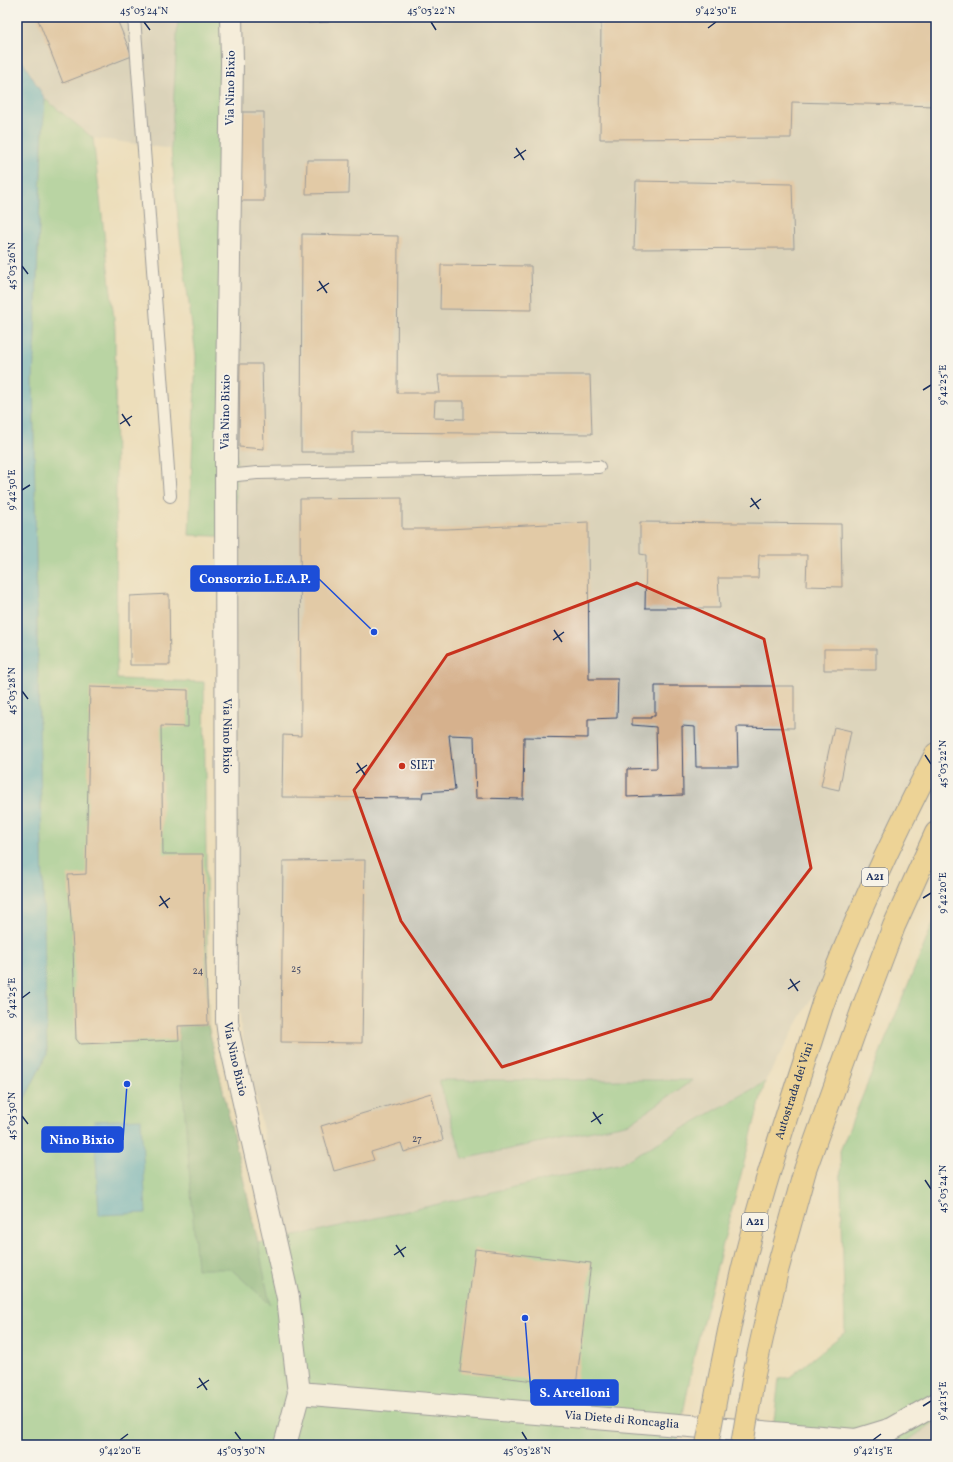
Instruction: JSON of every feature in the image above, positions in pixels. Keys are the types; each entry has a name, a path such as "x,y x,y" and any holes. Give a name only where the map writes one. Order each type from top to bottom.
{"highway":[{"name":"Autostrada dei Vini","path":"707,1445 730,1324 743,1266 767,1177 823,1003 844,947 887,851 936,754"},
{"path":"742,1445 754,1374 778,1271 805,1170 894,926 936,833"}],"street":[{"name":"Via Nino Bixio","path":"231,17 227,476 227,1021 229,1036 288,1298 299,1393 285,1445"},
{"name":"Via Diete di Roncaglia","path":"299,1393 856,1440 892,1429 936,1404"}],"lane":[{"path":"134,17 170,496"},
{"path":"227,476 257,473 599,467"}],"highlighted area":[{"path":"637,583 764,639 811,868 711,999 502,1067 401,921 354,790 447,655"}],"shaded area":[{"path":"17,17 178,17 171,149 93,138 45,99 17,47"},
{"path":"238,17 936,17 936,773 765,1082 622,1163 547,1186 286,1238 242,1034 233,959"},
{"path":"936,1421 936,1445 902,1445 933,1424"}],"green space":[{"path":"178,17 238,17 236,537 189,535 196,356 180,237 171,149"},
{"path":"45,99 93,138 115,327 117,679 204,682 208,1025 258,1243 622,1163 765,1082 695,1352 677,1445 17,1445 17,1114 47,1054 38,685 33,381"},
{"path":"936,916 936,1421 902,1445 771,1445 779,1379 790,1377 845,1332 840,1151"},
{"path":"208,1025 258,1243 270,1304 231,1269 197,1269 178,1026"},
{"path":"439,1080 693,1080 630,1123 463,1159"}],"water":[{"path":"17,51 45,99 33,381 38,685 47,1054 17,1114"},
{"path":"141,1119 146,1213 99,1215 94,1121"}],"building":[{"path":"37,17 116,17 132,56 63,83"},
{"path":"308,17 329,17 329,22 308,23"},
{"path":"601,17 936,17 936,106 792,102 791,138 600,139"},
{"path":"240,112 264,112 264,201 238,201"},
{"path":"307,160 350,160 349,193 306,194"},
{"path":"636,181 792,184 794,248 634,249"},
{"path":"302,234 398,236 397,393 440,393 438,375 590,375 592,434 352,432 352,452 301,452","holes":["435,401 464,401 464,419 434,418"]},
{"path":"441,265 531,266 532,310 440,309"},
{"path":"240,364 262,364 264,449 239,447"},
{"path":"402,498 402,529 447,529 588,522 589,679 618,679 617,718 588,719 588,738 524,737 523,799 476,798 474,736 449,735 455,790 423,792 422,798 282,797 283,735 301,736 300,499"},
{"path":"640,522 841,524 842,587 806,586 807,555 759,555 758,578 718,578 720,608 645,608 646,555 640,554"},
{"path":"169,594 170,665 130,665 130,596"},
{"path":"824,649 876,649 876,670 824,670"},
{"path":"655,686 794,686 794,728 737,727 738,767 696,767 695,727 682,726 683,795 627,797 627,769 657,768 656,727 632,725 632,718 651,718 651,716 655,716"},
{"path":"90,687 188,690 188,727 161,726 163,854 203,854 208,1025 178,1026 179,1040 80,1044 76,1039 73,948 68,875 86,874"},
{"path":"834,727 851,731 839,790 821,786"},
{"path":"365,860 362,1043 281,1042 283,861"},
{"path":"431,1093 443,1140 404,1152 401,1143 371,1152 374,1160 334,1171 321,1126"},
{"path":"475,1249 591,1263 576,1386 460,1372"}],"place":[{"name":"Consorzio L.E.A.P.","path":"374,632"},
{"name":"SIET","path":"402,766"},
{"name":"Nino Bixio","path":"127,1084"},
{"name":"S. Arcelloni","path":"525,1318"}]}
